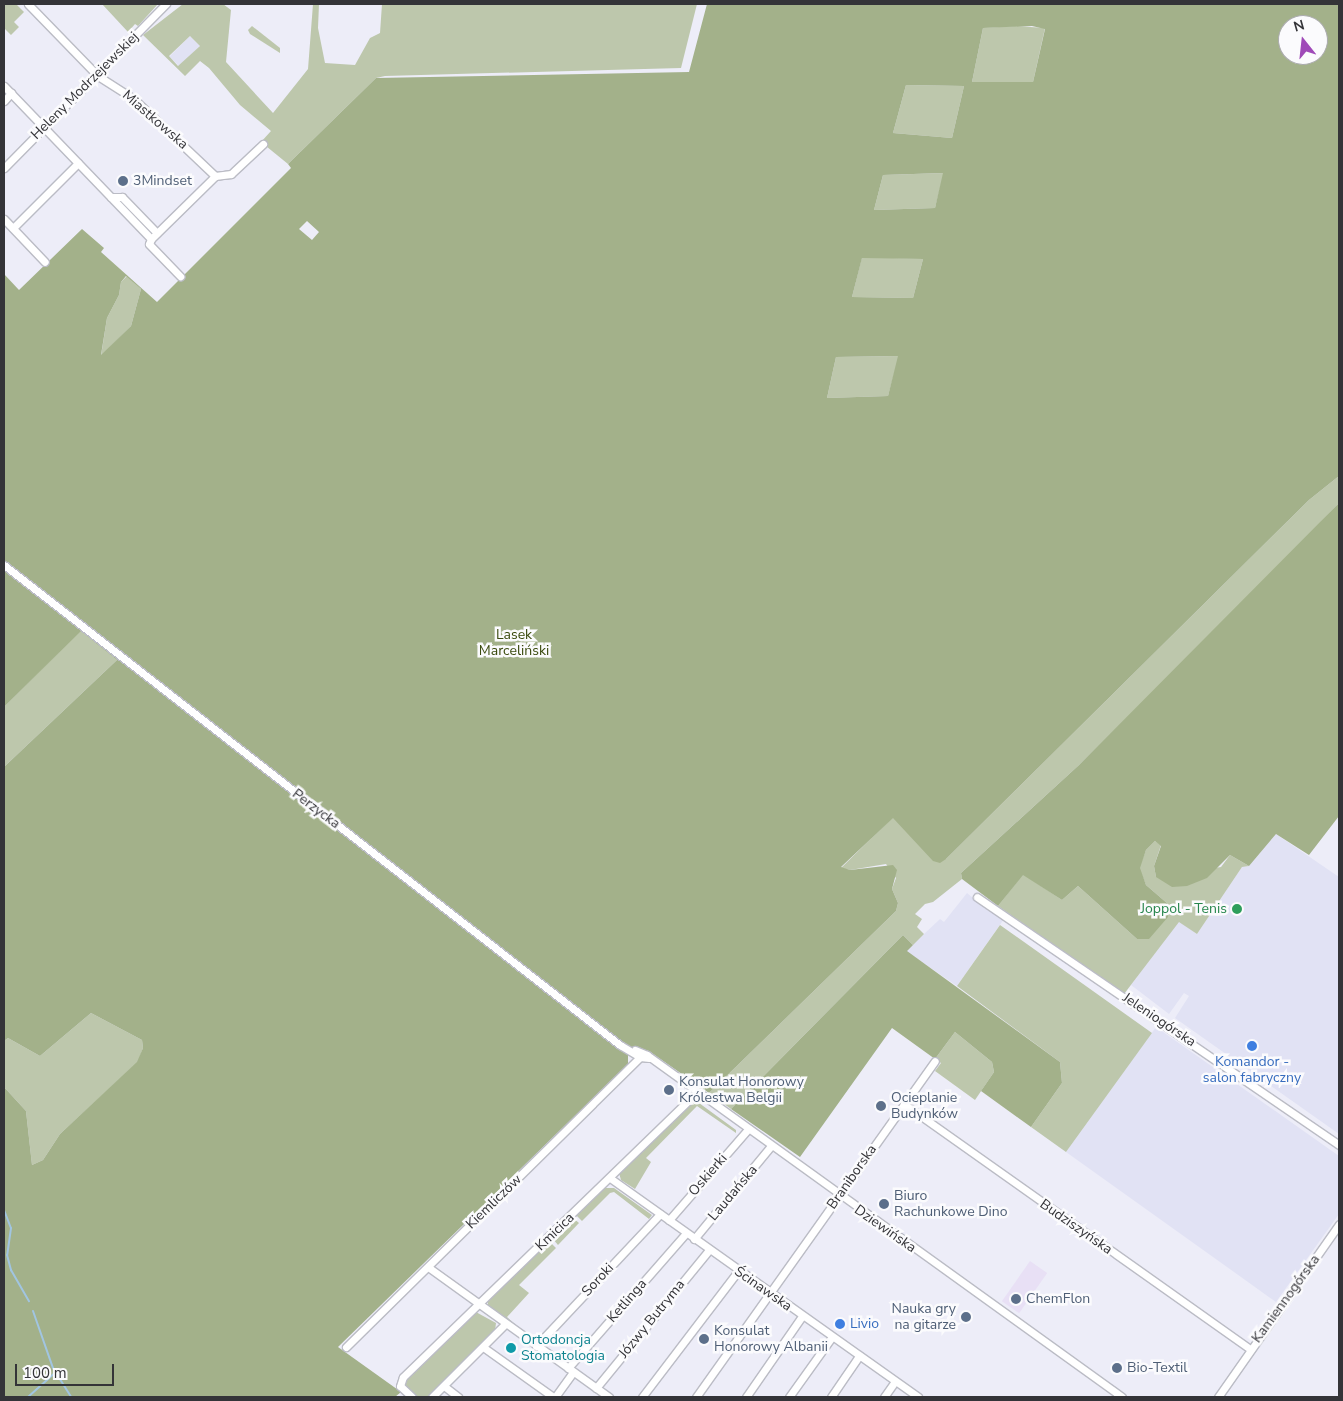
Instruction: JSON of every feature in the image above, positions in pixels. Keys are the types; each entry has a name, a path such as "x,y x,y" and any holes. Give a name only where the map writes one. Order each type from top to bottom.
{"street":[{"name":"Miastkowska","path":"28,4 98,76 134,99 215,176"},
{"name":"Heleny Modrzejewskiej","path":"4,168 98,76 166,4"},
{"path":"4,86 151,239"},
{"path":"4,101 11,93"},
{"path":"180,276 149,244 151,239 215,176 232,174 263,144"},
{"path":"13,228 78,163"},
{"path":"111,197 122,197 157,233"},
{"path":"4,219 45,262"},
{"name":"Perzycka","path":"4,565 487,943 629,1050"},
{"name":"Jeleniogórska","path":"977,896 1339,1145"},
{"name":"Dziewińska","path":"629,1050 640,1057 649,1058"},
{"name":"Dziewińska","path":"629,1050 647,1055 839,1196 1122,1397"},
{"name":"Kiemliczów","path":"346,1346 640,1057"},
{"name":"Braniborska","path":"696,1397 934,1061"},
{"name":"Kmicica","path":"412,1397 400,1386 401,1379 697,1092"},
{"name":"Budziszyńska","path":"904,1104 1250,1348"},
{"name":"Oskierki","path":"669,1220 748,1129"},
{"name":"Laudańska","path":"694,1239 771,1146"},
{"name":"Ścinawska","path":"610,1178 738,1271 918,1397"},
{"name":"Soroki","path":"536,1346 660,1214"},
{"name":"Kamiennogórska","path":"1218,1397 1250,1348 1339,1224"},
{"name":"Ketlinga","path":"554,1397 570,1370 686,1233"},
{"name":"Józwy Butryma","path":"596,1388 709,1250"},
{"path":"428,1267 609,1397"},
{"path":"642,1397 738,1271"},
{"path":"746,1397 802,1316"},
{"path":"434,1395 506,1324"},
{"path":"789,1397 832,1337"},
{"path":"483,1347 554,1397"},
{"path":"831,1397 859,1356"},
{"path":"884,1397 895,1381"},
{"path":"444,1386 458,1397"}],"shaded area":[{"path":"190,36 200,46 179,66 169,57"},
{"path":"1276,834 1339,877 1339,1134 1175,1018 1189,996 1184,993 1169,1014 1131,985 1179,921 1197,934 1242,867 1249,866"},
{"path":"967,893 987,910 1004,919 957,986 906,951 940,919 944,922"},
{"path":"1156,1027 1339,1156 1339,1214 1276,1302 1066,1152"},
{"path":"1030,1261 1047,1273 1019,1313 1002,1301"}],"green space":[{"path":"4,4 16,4 24,12 14,22 19,27 11,35 4,28"},
{"path":"102,4 158,4 138,26 135,24 128,32"},
{"path":"183,4 223,4 231,10 226,62 273,113 308,69 313,4 319,4 318,28 325,63 355,65 370,38 380,33 382,4 697,4 681,68 385,76 376,78 288,164 261,142 271,131 240,105 209,68 200,61 185,76 143,35","holes":["190,36 200,46 178,66 169,56"]},
{"name":"Lasek Marceliński","path":"707,4 1339,4 1339,476 1309,500 946,859 940,863 933,861 893,818 841,867 850,870 893,865 897,870 892,889 898,903 896,911 709,1093 649,1051 635,1048 628,1055 628,1064 338,1347 401,1392 395,1397 4,1397 4,1087 26,1111 32,1165 43,1160 60,1134 137,1062 143,1048 142,1040 91,1013 40,1056 8,1038 4,1041 4,767 117,660 81,631 4,707 4,274 19,290 82,229 104,248 101,252 157,302 291,168 288,164 376,78 689,72","holes":["1032,26 1045,29 1033,82 972,82 983,28","906,85 964,86 952,138 893,133","943,173 935,208 874,210 883,175","307,221 319,232 312,240 299,229","862,258 923,259 913,298 852,297","126,276 141,289 131,326 101,355 107,318 119,295 121,282","898,356 888,396 827,398 836,357"]},
{"path":"252,26 280,48 280,53 250,34 248,30"},
{"path":"1015,26 1045,28 1033,82 972,82 983,28"},
{"path":"906,85 964,86 952,138 893,133"},
{"path":"944,173 935,208 874,210 883,175"},
{"path":"862,257 923,259 913,298 852,297"},
{"path":"127,276 141,289 131,326 101,356 107,318 119,295 121,282"},
{"path":"899,356 888,396 827,398 836,357"},
{"path":"1339,476 1339,503 1244,602 1079,765 961,873 962,879 933,902 925,904 915,914 922,919 917,927 924,934 913,945 903,935 731,1109 709,1093 896,911 898,903 892,889 896,878 886,864 850,870 841,868 893,817 946,859 1309,500"},
{"path":"1339,503 1339,816 1309,855 1276,834 1249,866 1230,855 1207,878 1187,886 1172,887 1156,877 1154,866 1161,846 1155,841 1146,850 1140,868 1146,885 1168,904 1168,917 1149,939 1137,939 1078,886 1062,900 1023,875 998,906 962,879 961,873 1079,765"},
{"path":"81,630 117,660 4,767 4,707"},
{"path":"1155,841 1161,845 1154,866 1156,877 1221,867 1230,855 1249,866 1242,867 1197,934 1179,922 1124,994 998,906 1023,874 1062,900 1078,886 1137,939 1168,904 1146,885 1139,868 1146,850"},
{"path":"1000,925 1152,1033 1066,1152 1031,1127 1062,1083 1060,1062 957,986"},
{"path":"903,935 913,945 907,951 1060,1062 1062,1083 1031,1127 981,1091 994,1072 992,1062 955,1032 935,1059 892,1028 800,1157 731,1109"},
{"path":"91,1013 142,1040 143,1048 138,1062 60,1134 43,1160 32,1165 26,1111 4,1087 4,1041 8,1038 40,1056"},
{"path":"955,1032 992,1062 994,1072 975,1100 935,1071 941,1063 935,1059"},
{"path":"692,1101 699,1103 736,1130 736,1133 697,1106 646,1158 651,1162 635,1189 621,1180 619,1173"},
{"path":"605,1188 614,1188 652,1215 649,1219 614,1192 610,1193 582,1221 576,1215"},
{"path":"573,1218 579,1223 558,1245 552,1238"},
{"path":"549,1241 556,1248 519,1285 529,1293 507,1317 525,1333 488,1306 488,1298"},
{"path":"474,1311 496,1323 495,1331 428,1397 416,1397 404,1389 405,1380"}],"waterway":[{"path":"4,1210 11,1228 7,1255 11,1270 29,1301"},
{"path":"33,1311 53,1368 71,1397"},
{"path":"28,1397 55,1373"}],"place":[{"name":"3Mindset","path":"123,181"},
{"name":"Joppol - Tenis","path":"1237,909"},
{"name":"Komandor - salon fabryczny","path":"1252,1046"},
{"name":"Konsulat Honorowy Królestwa Belgii","path":"669,1090"},
{"name":"Ocieplanie Budynków","path":"881,1106"},
{"name":"Biuro Rachunkowe Dino","path":"884,1204"},
{"name":"ChemFlon","path":"1016,1299"},
{"name":"Nauka gry na gitarze","path":"966,1317"},
{"name":"Livio","path":"840,1324"},
{"name":"Konsulat Honorowy Albanii","path":"704,1339"},
{"name":"Ortodoncja Stomatologia","path":"511,1348"},
{"name":"Bio-Textil","path":"1117,1368"}]}
